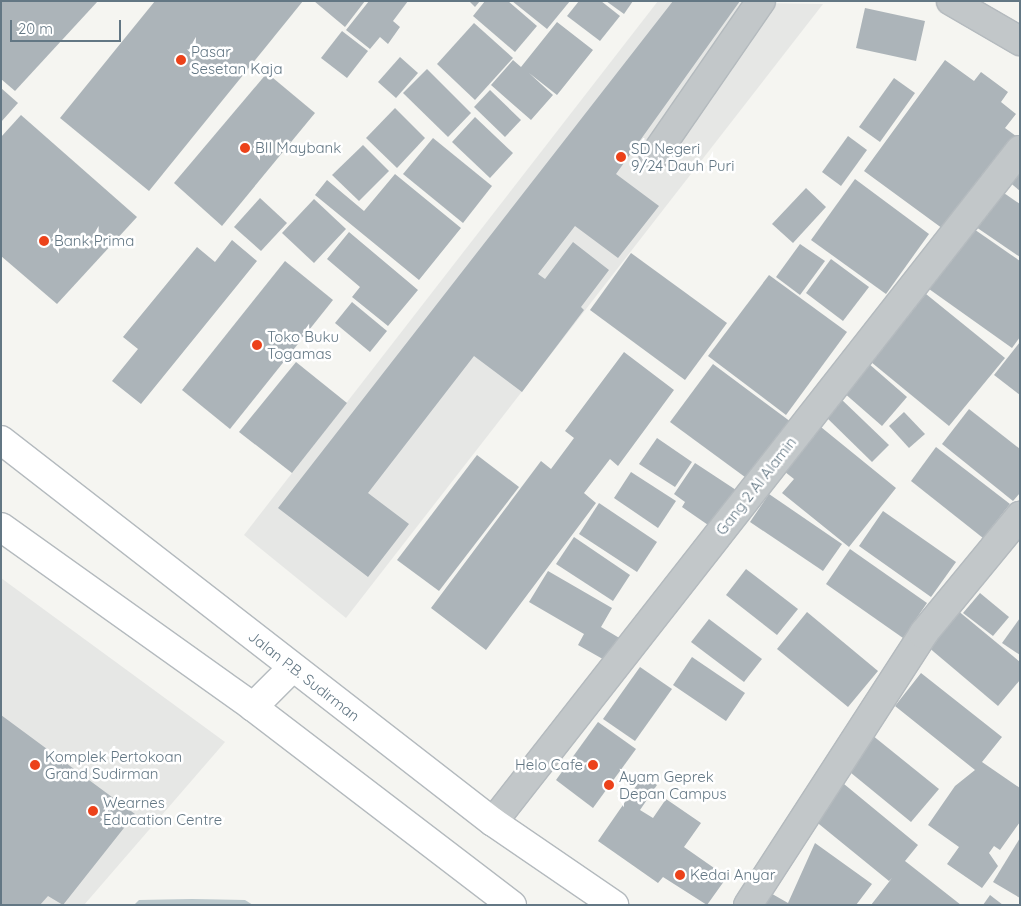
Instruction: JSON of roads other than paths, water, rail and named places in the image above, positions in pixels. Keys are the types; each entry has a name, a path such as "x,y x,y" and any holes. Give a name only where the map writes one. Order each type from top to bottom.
{"street":[{"path":"654,156 761,1"},
{"path":"951,1 1020,41"},
{"name":"Gang 2 Al Alamin","path":"492,822 1020,150"},
{"name":"Jalan P.B. Sudirman","path":"1,440 492,822 614,905"},
{"path":"748,905 923,634 1020,516"},
{"path":"1,527 253,707 512,905"},
{"path":"253,707 292,668"}],"place":[{"name":"Pasar Sesetan Kaja","path":"181,60"},
{"name":"BII Maybank","path":"245,148"},
{"name":"SD Negeri 9/24 Dauh Puri","path":"621,157"},
{"name":"Bank Prima","path":"44,241"},
{"name":"Toko Buku Togamas","path":"257,345"},
{"name":"Komplek Pertokoan Grand Sudirman","path":"35,765"},
{"name":"Helo Cafe","path":"593,765"},
{"name":"Ayam Geprek Depan Campus","path":"609,785"},
{"name":"Wearnes Education Centre","path":"93,811"},
{"name":"Kedai Anyar","path":"680,875"}]}
